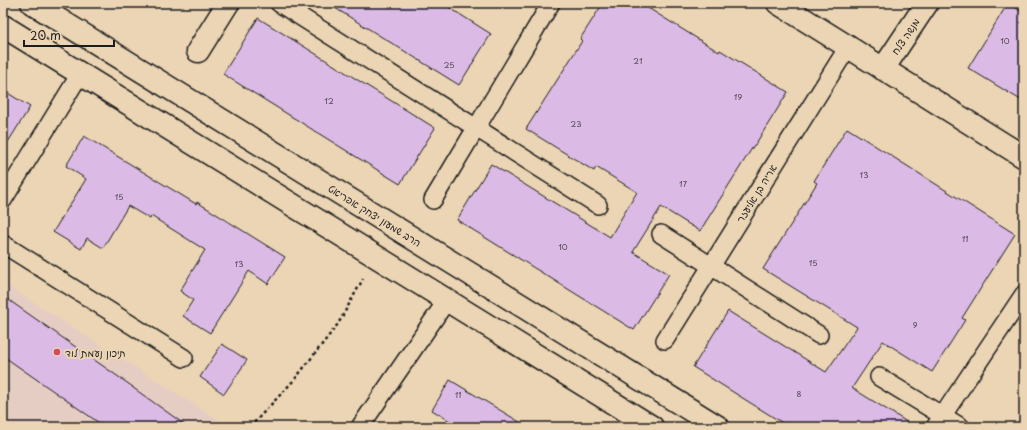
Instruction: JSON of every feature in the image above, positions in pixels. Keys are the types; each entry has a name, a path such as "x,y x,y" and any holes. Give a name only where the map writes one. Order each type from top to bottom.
{"street":[{"name":"הרב שמעון יצחק אפריאט","path":"32,3 718,427"},
{"path":"198,51 228,3"},
{"path":"778,3 1024,157"},
{"name":"מנשה צלח","path":"883,69 927,3"},
{"path":"3,26 652,427"}],"lane":[{"path":"279,3 598,205"},
{"path":"433,200 551,3"},
{"name":"אריה בן אליעזר","path":"665,340 848,47"},
{"path":"3,200 80,74"},
{"path":"661,234 819,335"},
{"path":"3,244 184,358"},
{"path":"939,421 1024,294"},
{"path":"360,427 447,300"},
{"path":"879,377 939,421 961,427"}],"path":[{"path":"250,427 295,379 338,324 376,256"}],"shaded area":[{"name":"תיכון נעמת לוד","path":"3,283 220,421 216,427 3,427"}],"building":[{"path":"327,3 442,3 491,34 459,85"},
{"path":"603,3 640,3 719,52 720,50 788,92 700,231 661,207 633,252 669,274 634,330 457,220 491,164 610,237 637,192 596,167 594,171 526,129 582,41 580,39"},
{"path":"1008,3 1024,13 1024,102 968,68"},
{"path":"258,18 435,128 400,184 223,74"},
{"path":"3,90 30,107 3,150"},
{"path":"847,128 1015,234 962,318 965,320 932,372 883,341 852,388 915,427 789,427 693,367 728,311 826,372 857,327 763,269 817,183 814,181"},
{"path":"84,136 196,204 197,202 285,257 268,284 249,271 210,333 183,316 193,300 180,291 205,250 151,216 150,219 128,206 103,248 87,238 81,249 53,232 86,179 66,166"},
{"path":"3,296 188,427 105,427 3,356"},
{"path":"222,344 247,360 224,394 200,377"},
{"path":"450,380 528,427 460,427 432,410"}],"place":[{"name":"תיכון נעמת לוד","path":"57,352"}]}
